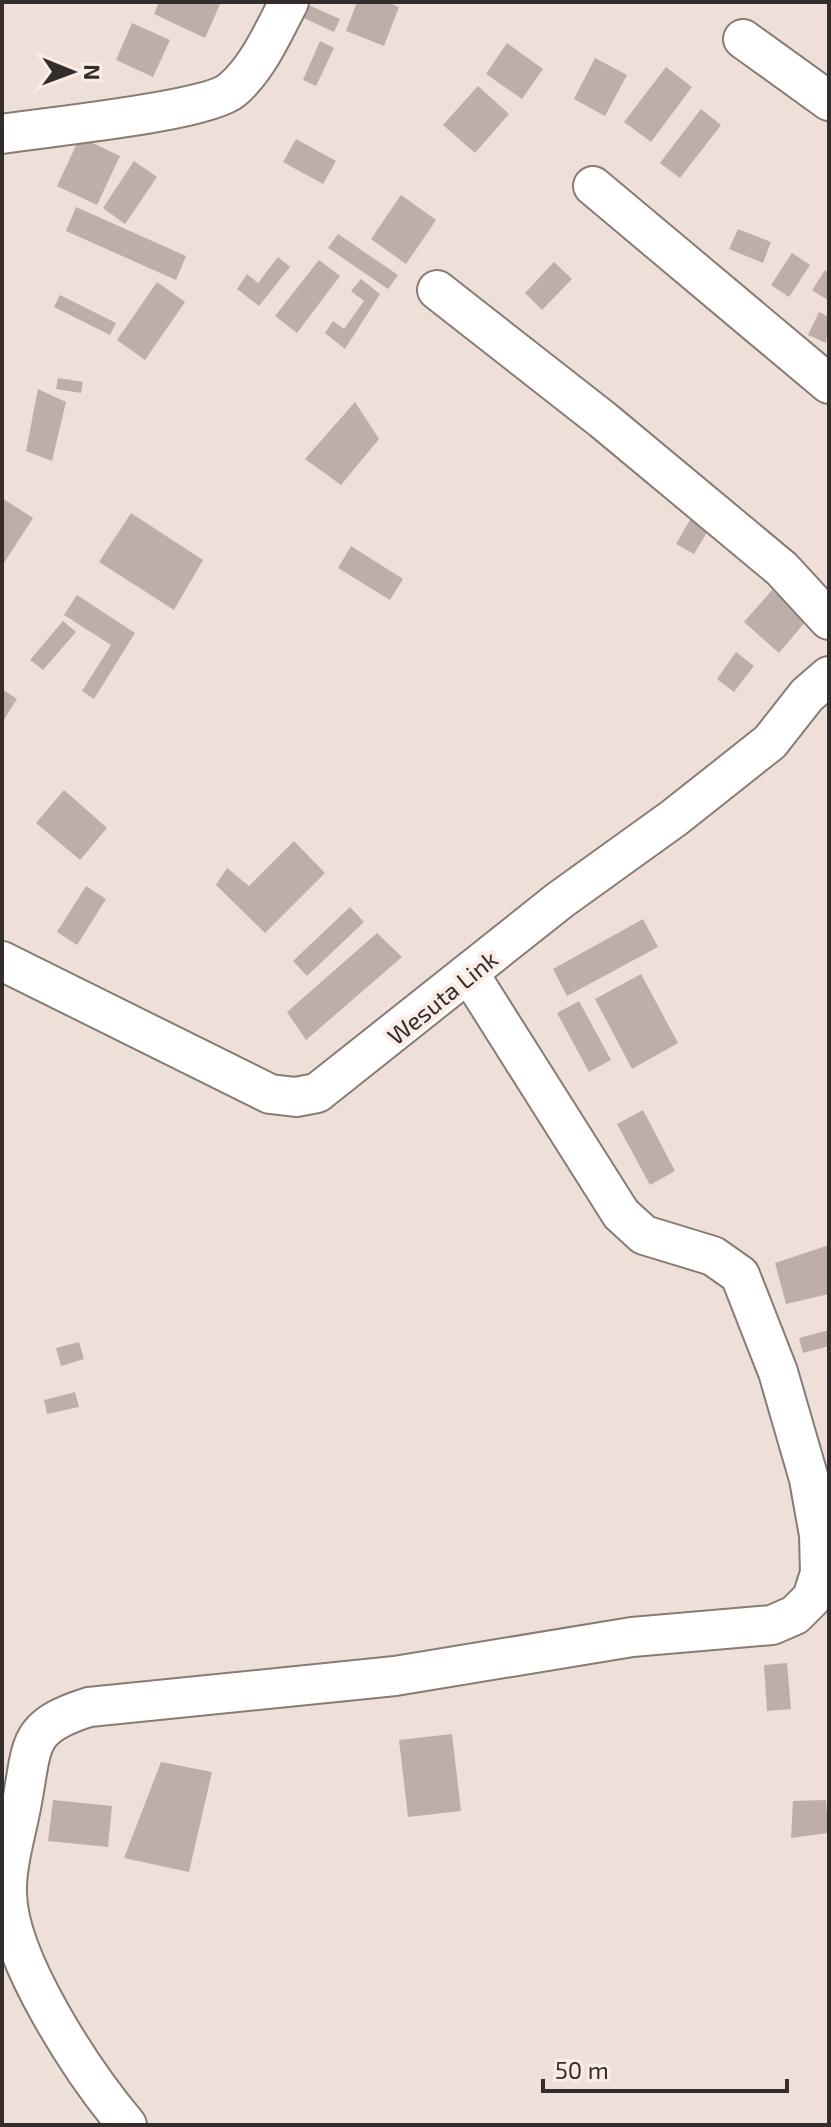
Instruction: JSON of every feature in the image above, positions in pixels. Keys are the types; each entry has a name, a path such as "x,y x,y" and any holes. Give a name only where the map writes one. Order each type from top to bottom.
{"street":[{"path":"2,134 197,105 231,91 265,48 289,2"},
{"path":"743,39 829,101"},
{"path":"593,186 829,384"},
{"path":"437,290 603,420 782,569 829,620"},
{"name":"Wesuta Link","path":"2,961 270,1094 296,1097 317,1093 337,1081 560,900 674,818 770,742 807,695 829,676"},
{"path":"127,2125 61,2032 20,1946 4,1893 31,1754 39,1731 56,1718 89,1707 395,1676 632,1637 772,1625 795,1615 812,1598 820,1573 819,1535 809,1479 778,1372 740,1275 713,1256 644,1235 621,1214 470,975"}],"building":[{"path":"159,2 221,2 205,38 154,14"},
{"path":"302,2 340,19 334,32 295,14"},
{"path":"357,2 387,2 399,7 384,46 346,31"},
{"path":"132,23 170,40 153,77 116,60"},
{"path":"320,41 334,48 316,86 303,80"},
{"path":"507,43 543,69 522,99 486,74"},
{"path":"595,58 627,75 605,116 574,99"},
{"path":"666,67 692,87 651,142 624,122"},
{"path":"478,86 509,114 475,153 443,125"},
{"path":"701,109 721,125 680,178 660,163"},
{"path":"80,137 120,156 97,205 57,186"},
{"path":"296,139 336,161 323,184 283,162"},
{"path":"134,161 157,177 125,224 103,208"},
{"path":"401,195 436,220 406,264 371,239"},
{"path":"76,207 186,256 176,280 66,231"},
{"path":"738,229 771,242 763,263 729,249"},
{"path":"338,234 398,275 388,289 328,248"},
{"path":"792,253 810,265 789,297 771,285"},
{"path":"278,257 290,267 259,306 237,289 247,274 258,283"},
{"path":"319,260 340,276 297,333 275,316"},
{"path":"554,262 572,279 542,310 525,293"},
{"path":"825,270 829,272 829,301 812,290"},
{"path":"361,279 380,294 345,349 325,333 333,321 344,329 364,301 351,291"},
{"path":"157,282 185,302 145,360 117,340"},
{"path":"60,295 116,323 110,335 54,307"},
{"path":"819,312 829,317 826,343 808,335"},
{"path":"58,378 83,382 81,393 56,389"},
{"path":"38,389 66,402 52,461 26,451"},
{"path":"355,402 379,439 341,485 305,459"},
{"path":"2,498 33,518 2,566"},
{"path":"131,513 203,560 174,610 99,562"},
{"path":"694,513 712,524 694,554 676,544"},
{"path":"351,546 403,579 390,600 338,568"},
{"path":"772,590 807,620 779,653 744,622"},
{"path":"77,595 135,633 94,699 82,691 111,645 64,615"},
{"path":"63,621 76,632 43,670 30,660"},
{"path":"736,652 754,666 734,692 717,679"},
{"path":"2,689 17,699 2,723"},
{"path":"64,790 107,828 80,860 36,823"},
{"path":"294,841 325,873 265,933 216,885 227,868 249,886"},
{"path":"86,886 106,899 77,945 57,932"},
{"path":"350,907 364,922 307,976 293,961"},
{"path":"643,919 658,947 567,996 553,969"},
{"path":"377,933 402,957 306,1040 287,1012"},
{"path":"641,974 678,1043 632,1069 595,999"},
{"path":"579,1001 611,1060 589,1072 557,1013"},
{"path":"643,1110 675,1171 650,1185 617,1124"},
{"path":"829,1245 829,1294 786,1304 775,1263"},
{"path":"829,1330 829,1346 803,1353 799,1338"},
{"path":"79,1342 84,1359 61,1366 56,1348"},
{"path":"75,1392 79,1407 47,1414 44,1400"},
{"path":"787,1663 791,1709 767,1711 764,1665"},
{"path":"452,1734 461,1811 408,1817 399,1740"},
{"path":"161,1762 212,1772 189,1872 124,1858"},
{"path":"53,1800 112,1806 108,1847 48,1841"},
{"path":"826,1800 828,1833 791,1838 793,1801"}]}
